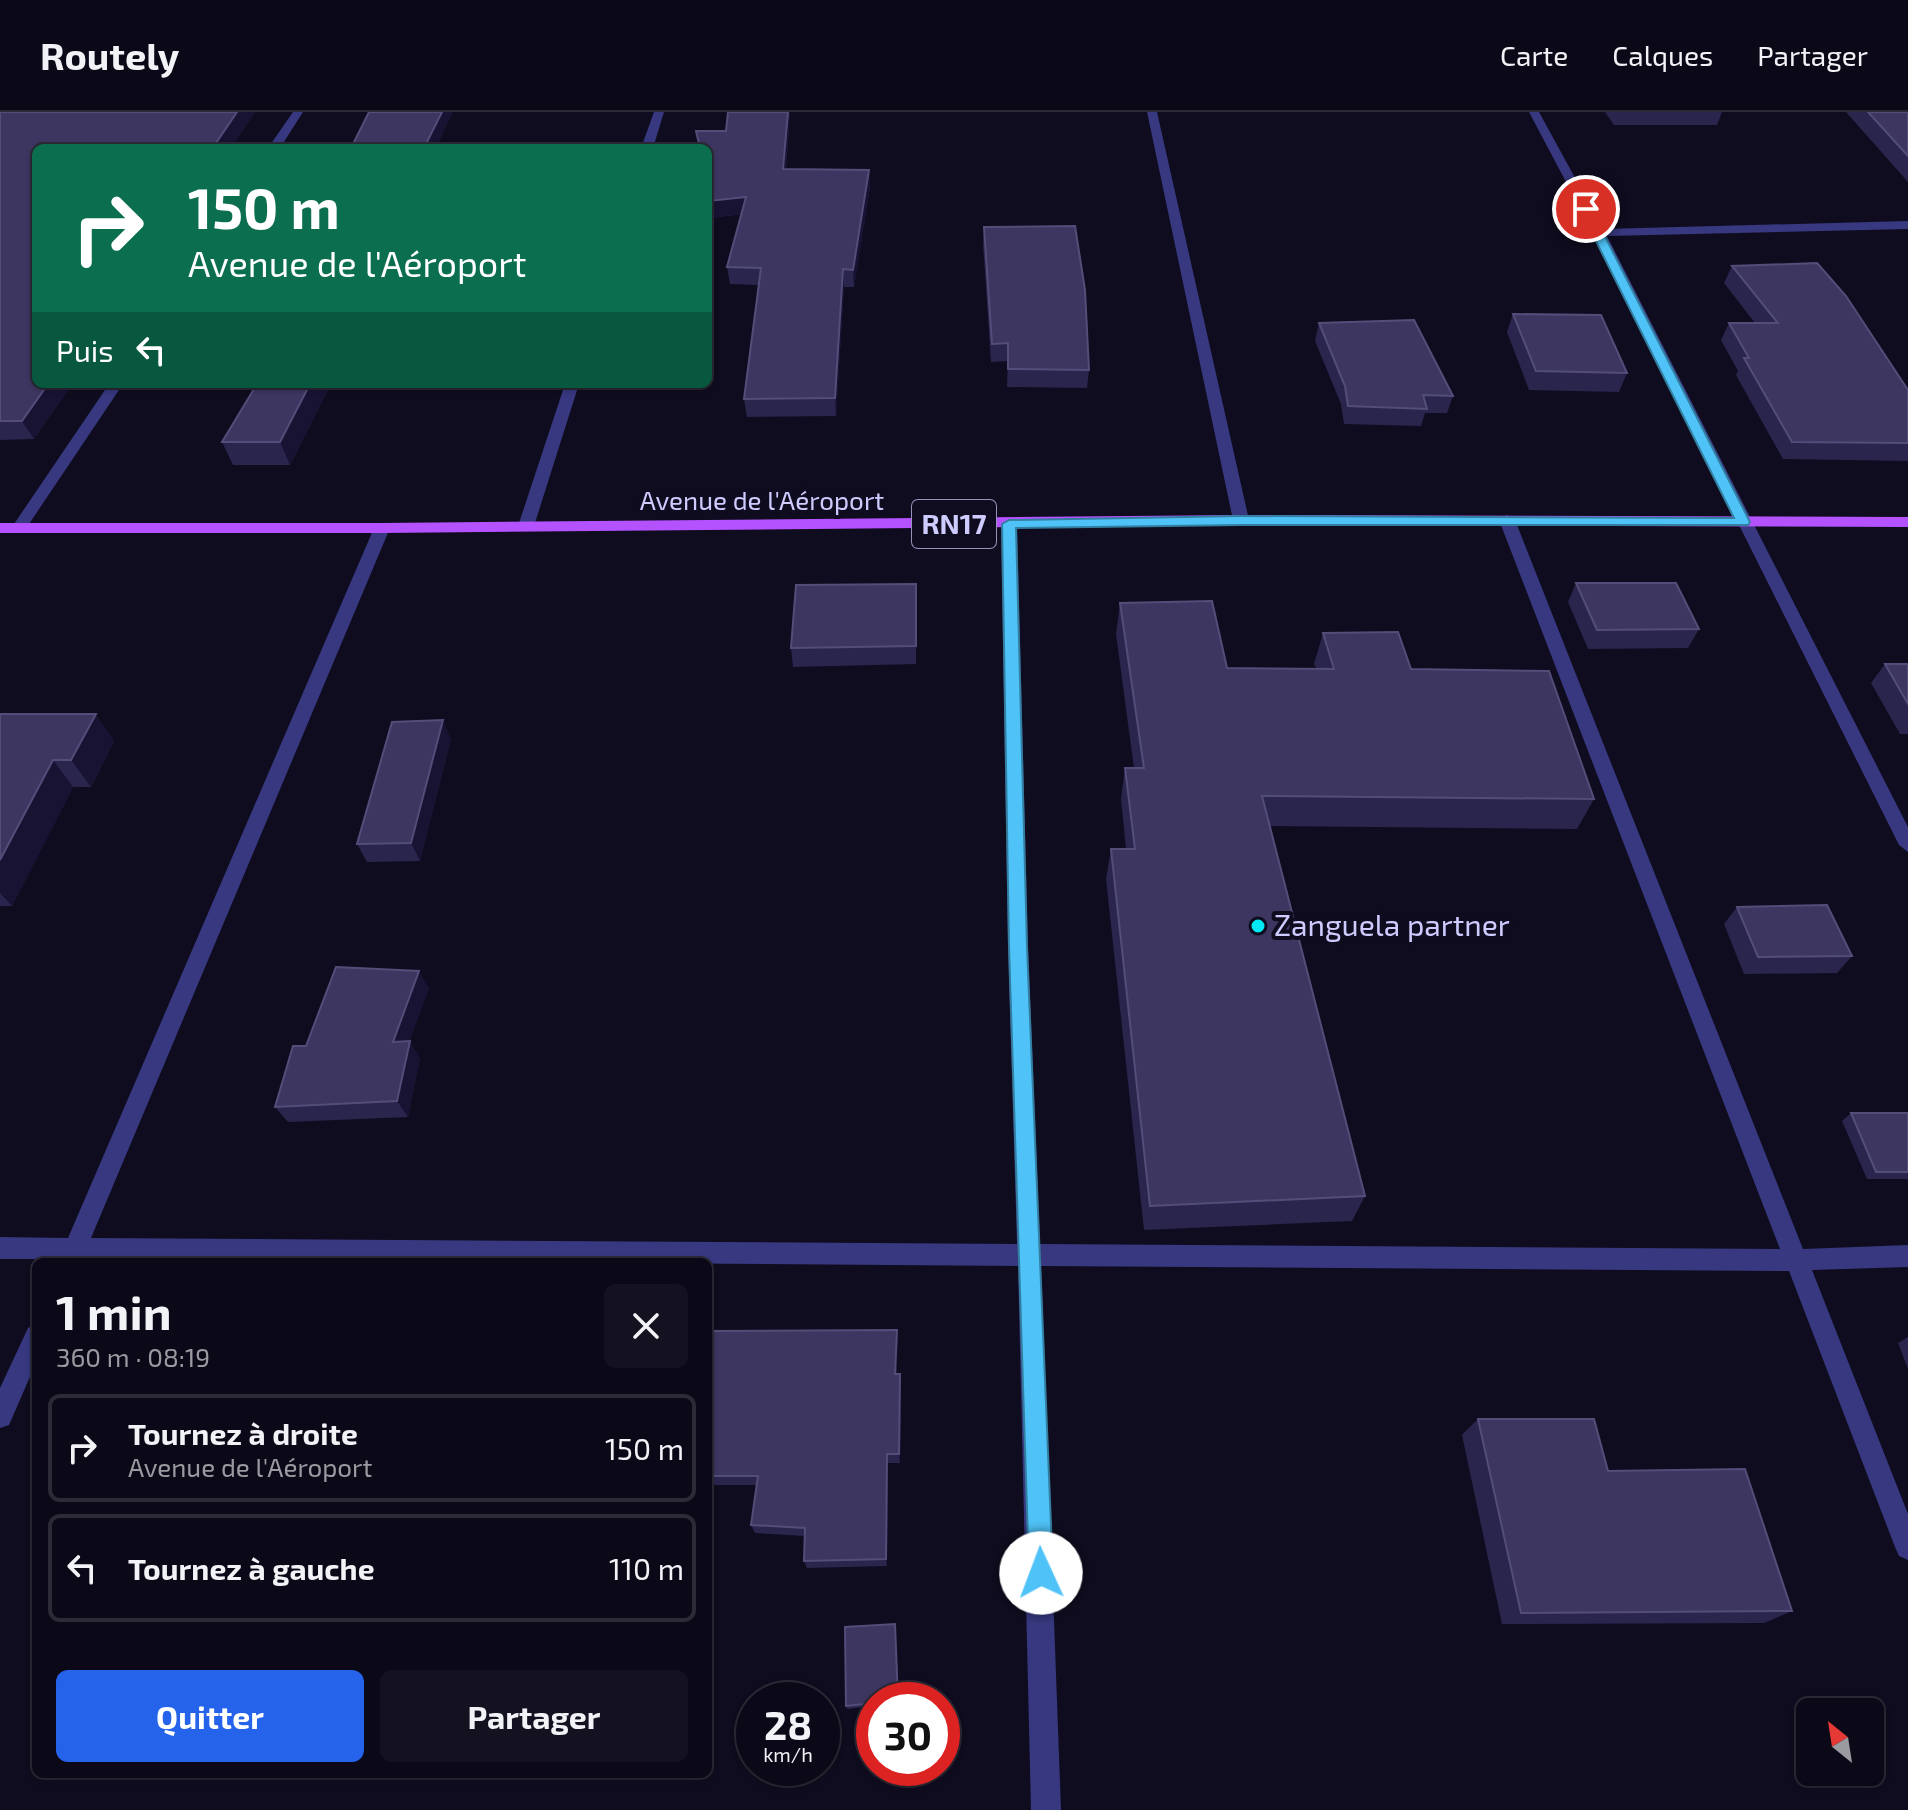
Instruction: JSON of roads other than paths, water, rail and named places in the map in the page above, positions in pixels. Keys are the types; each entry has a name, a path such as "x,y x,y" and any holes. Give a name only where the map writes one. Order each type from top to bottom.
{"main road":[{"name":"Avenue de l'Aéroport","path":"0,528 1009,524 1241,520 1908,522"}],"street":[{"path":"277,144 298,112"},
{"path":"648,144 659,112"},
{"path":"1152,112 1241,520"},
{"path":"1534,112 1599,233 1908,845"},
{"path":"1599,233 1908,225"},
{"path":"20,527 113,388"},
{"path":"526,526 571,388"},
{"path":"1507,520 1908,1547"},
{"path":"1009,524 1018,947 1041,1573 1046,1810"},
{"path":"72,1255 382,528"},
{"path":"0,1248 72,1255 1795,1260 1908,1256"},
{"path":"0,1416 32,1345"}],"place":[{"name":"Zanguela partner","path":"1258,926"}]}
